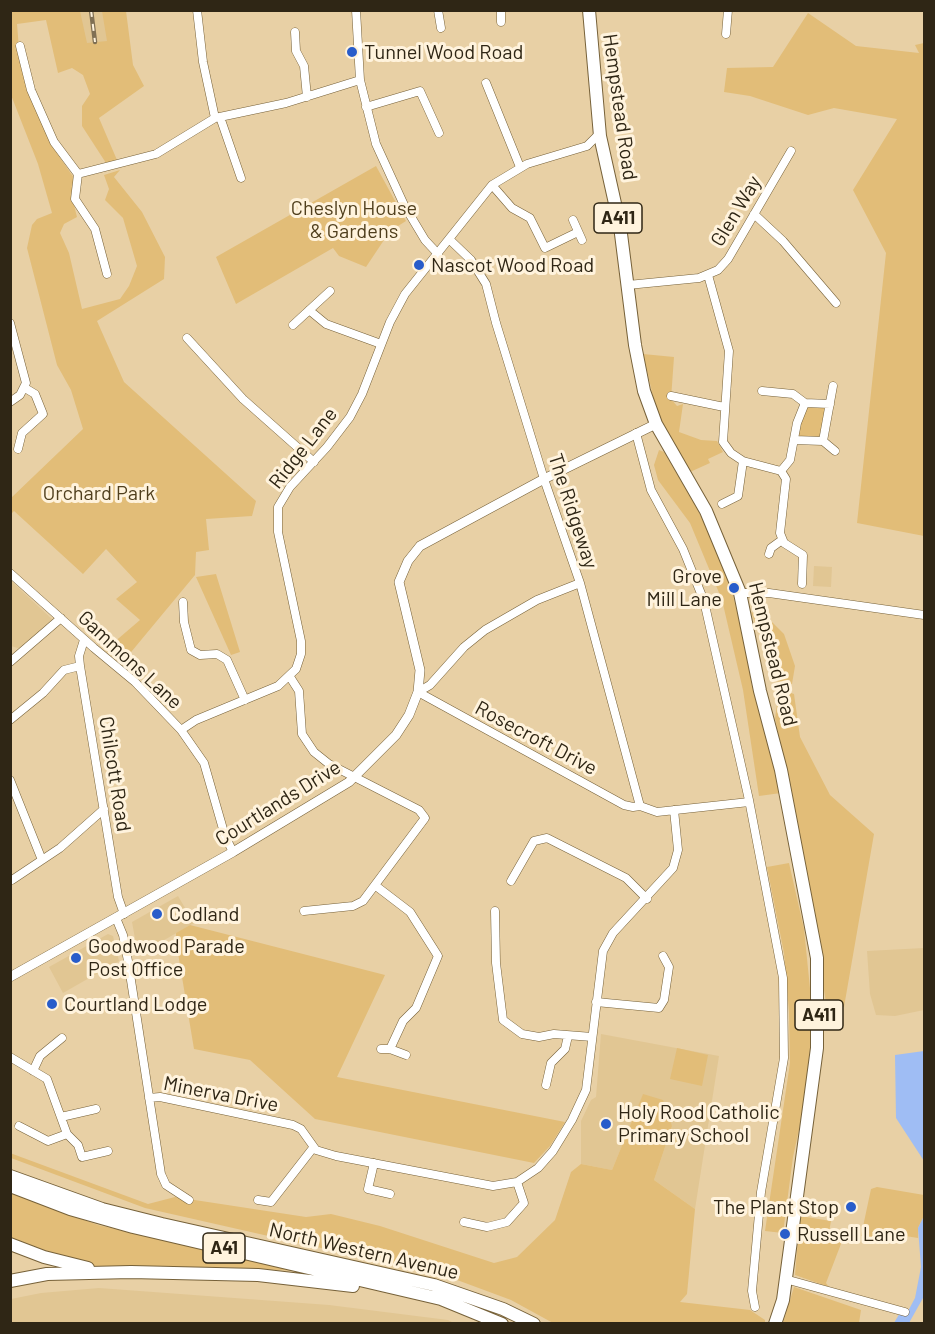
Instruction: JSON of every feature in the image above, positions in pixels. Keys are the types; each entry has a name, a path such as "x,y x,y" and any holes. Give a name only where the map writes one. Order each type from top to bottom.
{"main road":[{"name":"Hempstead Road","path":"589,10 600,133 620,226 639,368 656,424 706,512 740,593 760,691 781,770 817,958 817,1048 785,1279 776,1323"},
{"path":"10,1168 162,1224"},
{"name":"North Western Avenue","path":"10,1176 102,1209 434,1285 503,1309 534,1323"},
{"name":"North Western Avenue","path":"10,1186 70,1209 133,1227 396,1287 502,1323"},
{"path":"10,1244 70,1264 131,1272"},
{"path":"10,1281 47,1274 131,1272 258,1275 308,1279 378,1290 471,1311"}],"street":[{"path":"197,10 203,62 218,118 241,178"},
{"path":"356,10 360,80 376,144 394,186 425,240 438,254"},
{"path":"438,10 441,28"},
{"path":"501,10 501,22"},
{"path":"726,34 728,10"},
{"path":"295,32 296,51 304,66 307,97"},
{"path":"21,46 31,90 50,134 62,156 78,174 76,202 95,229 107,274"},
{"path":"78,174 156,154 218,118 307,97 360,80"},
{"path":"486,83 520,167"},
{"path":"366,107 420,91 439,133"},
{"name":"Ridge Lane","path":"290,677 300,659 302,641 277,516 286,492 314,462 350,417 405,294 492,185 520,167 587,146 600,133"},
{"path":"587,146 603,153"},
{"name":"Glen Way","path":"708,275 718,270 728,259 791,151"},
{"path":"492,185 512,208 530,218 544,248"},
{"path":"754,214 791,250 836,303"},
{"path":"536,252 580,236 573,220"},
{"name":"The Ridgeway","path":"449,239 471,260 486,284 544,479 580,583 640,806"},
{"path":"628,285 708,275 728,344 723,442 731,453 743,461 781,471 786,479 780,530 782,540 803,555 802,584"},
{"path":"293,325 330,291"},
{"path":"309,310 326,324 381,344"},
{"path":"10,323 26,379 25,388 10,402"},
{"path":"187,338 243,399 314,462"},
{"path":"823,441 833,386"},
{"path":"18,449 22,433 43,414 35,394 25,388"},
{"path":"762,391 793,393 805,403 830,404"},
{"path":"671,396 724,407"},
{"path":"781,471 790,460 800,411 805,403"},
{"name":"Courtlands Drive","path":"11,974 233,852 341,788 355,777 396,735 409,715 418,693 420,670 399,589 408,561 420,546 544,479 656,424"},
{"path":"636,433 651,490 683,549 704,601 749,802 779,952 785,1009 784,1058 761,1192 752,1291 755,1306"},
{"path":"794,440 823,441 835,451"},
{"path":"722,504 738,496 743,461"},
{"path":"769,554 771,548 782,540"},
{"name":"Gammons Lane","path":"10,573 148,694 181,730 204,763 233,852"},
{"path":"418,693 430,685 464,647 485,630 537,600 580,583"},
{"path":"740,593 769,593 924,615"},
{"path":"183,602 184,622 191,650 200,655 217,654 227,660 245,700"},
{"path":"10,662 61,618"},
{"name":"Chilcott Road","path":"84,640 79,656 80,666 161,1174 166,1185 189,1200"},
{"path":"10,720 43,693 64,670 80,666"},
{"path":"181,730 196,720 278,686 290,677 298,688 302,734 305,741 325,762 345,770 419,810 424,817 363,901 353,906 304,911"},
{"name":"Rosecroft Drive","path":"418,693 624,805 640,806 652,811 749,802"},
{"path":"10,780 42,860"},
{"path":"12,880 42,860 104,809"},
{"path":"258,1200 271,1202 313,1148 325,1154 493,1186 517,1182 538,1168 553,1151 572,1120 586,1090 605,945 613,933 670,873 678,857 674,810"},
{"path":"511,881 534,841 547,838 626,878 647,898"},
{"path":"376,886 410,912 438,956 416,1008 404,1021 390,1048"},
{"path":"495,911 496,963 503,1020 522,1034 539,1037 568,1035 592,1037"},
{"path":"596,1002 659,1008 664,1000 669,967 663,956"},
{"path":"546,1085 552,1063 566,1049 568,1035"},
{"path":"33,1071 40,1056 62,1038"},
{"path":"381,1049 390,1048 406,1055"},
{"path":"10,1058 47,1079 67,1134 78,1145 82,1157 108,1150"},
{"name":"Minerva Drive","path":"149,1098 160,1097 287,1123 301,1129 313,1148"},
{"path":"61,1118 96,1109"},
{"path":"19,1126 48,1141 67,1134"},
{"path":"374,1163 369,1189 390,1194"},
{"path":"464,1222 487,1227 507,1222 524,1203 517,1182"},
{"path":"785,1279 905,1312"}],"shaded area":[{"path":"59,11 126,11 93,71"},
{"path":"814,566 832,567 831,587 813,586"},
{"path":"10,580 53,620 21,649 11,646"},
{"path":"178,896 194,923 138,955 132,922"},
{"path":"108,934 113,936 119,961 63,993 49,967"},
{"path":"924,948 924,1010 895,1016 876,1015 870,994 867,951"},
{"name":"Holy Rood Catholic Primary School","path":"601,1034 719,1056 695,1209 654,1180 672,1126 643,1095 612,1170 581,1164 581,1121 591,1100 596,1097"},
{"path":"99,1288 329,1305 448,1320 454,1323 11,1323 11,1299 41,1293"}],"green space":[{"name":"Orchard Park","path":"11,11 80,11 87,43 107,41 102,11 126,11 133,65 144,86 99,118 117,160 106,163 82,126 82,106 90,94 83,75 72,68 58,73 46,20 17,24 20,61 27,86 52,146 74,178 73,201 77,217 64,224 60,233 69,253 82,309 120,299 129,286 137,266 123,218 105,200 109,189 104,175 120,170 114,177 142,212 165,257 164,279 97,321 124,382 256,501 252,516 206,519 209,550 196,552 195,575 122,663 105,650 140,620 116,599 137,582 106,549 83,574 14,511 11,514 11,498 83,429 71,390 57,365 27,248 32,225 37,219 52,213 38,164 11,95"},
{"path":"808,13 856,46 919,53 915,45 924,43 924,536 857,523 886,253 853,190 897,119 834,108 808,115 750,96 724,92 727,68 773,67"},
{"name":"Cheslyn House & Gardens","path":"376,166 406,221 390,231 366,267 339,256 333,248 236,304 216,257"},
{"path":"643,354 674,357 671,399 677,406 683,404 679,432 701,440 717,441 723,452 708,459 710,463 690,472 657,413"},
{"path":"806,406 825,407 820,437 802,437 797,434"},
{"path":"659,450 664,452 696,507 719,552 729,579 746,648 752,687 781,793 759,796 743,690 722,600 690,523 658,480 654,465"},
{"path":"216,574 240,652 231,655 196,577"},
{"path":"751,612 771,621 784,634 795,666 792,684 776,681"},
{"path":"782,690 794,694 800,737 830,795 874,834 844,1007 827,1009 803,859 775,718 779,692"},
{"path":"789,863 804,929 813,1018 805,1102 793,1157 783,1233 765,1231 790,1063 784,953 767,867"},
{"path":"190,925 385,975 337,1077 565,1122 550,1146 534,1163 315,1119 250,1060 194,1049 176,941 176,933"},
{"path":"677,1048 708,1055 702,1086 670,1079"},
{"path":"643,1094 663,1100 672,1126 654,1180 695,1209 687,1294 680,1302 750,1310 765,1320 765,1323 553,1323 511,1300 449,1277 145,1208 11,1158 10,1153 148,1204 175,1197 306,1217 331,1214 380,1226 494,1263 517,1257 555,1220 571,1172 581,1164 612,1170"},
{"path":"877,1187 924,1195 924,1216 918,1228 918,1238 893,1234 890,1242 861,1236 871,1189"},
{"path":"10,1193 98,1225 295,1271 223,1267 101,1268 78,1264 11,1242"},
{"path":"800,1216 831,1221 829,1232 844,1236 826,1283 829,1287 795,1275"},
{"path":"794,1287 861,1310 859,1323 783,1323"}],"water":[{"path":"924,1051 924,1161 896,1118 895,1055"},
{"path":"924,1216 923,1298 909,1323 894,1323 901,1311 907,1313 915,1298 921,1267 918,1228"}],"railway":[{"path":"91,10 95,42"}],"place":[{"name":"Tunnel Wood Road","path":"352,52"},
{"name":"Nascot Wood Road","path":"419,265"},
{"name":"Grove Mill Lane","path":"734,588"},
{"name":"Codland","path":"157,914"},
{"name":"Goodwood Parade Post Office","path":"76,958"},
{"name":"Courtland Lodge","path":"52,1004"},
{"name":"Holy Rood Catholic Primary School","path":"606,1124"},
{"name":"The Plant Stop","path":"851,1207"},
{"name":"Russell Lane","path":"785,1234"}]}
